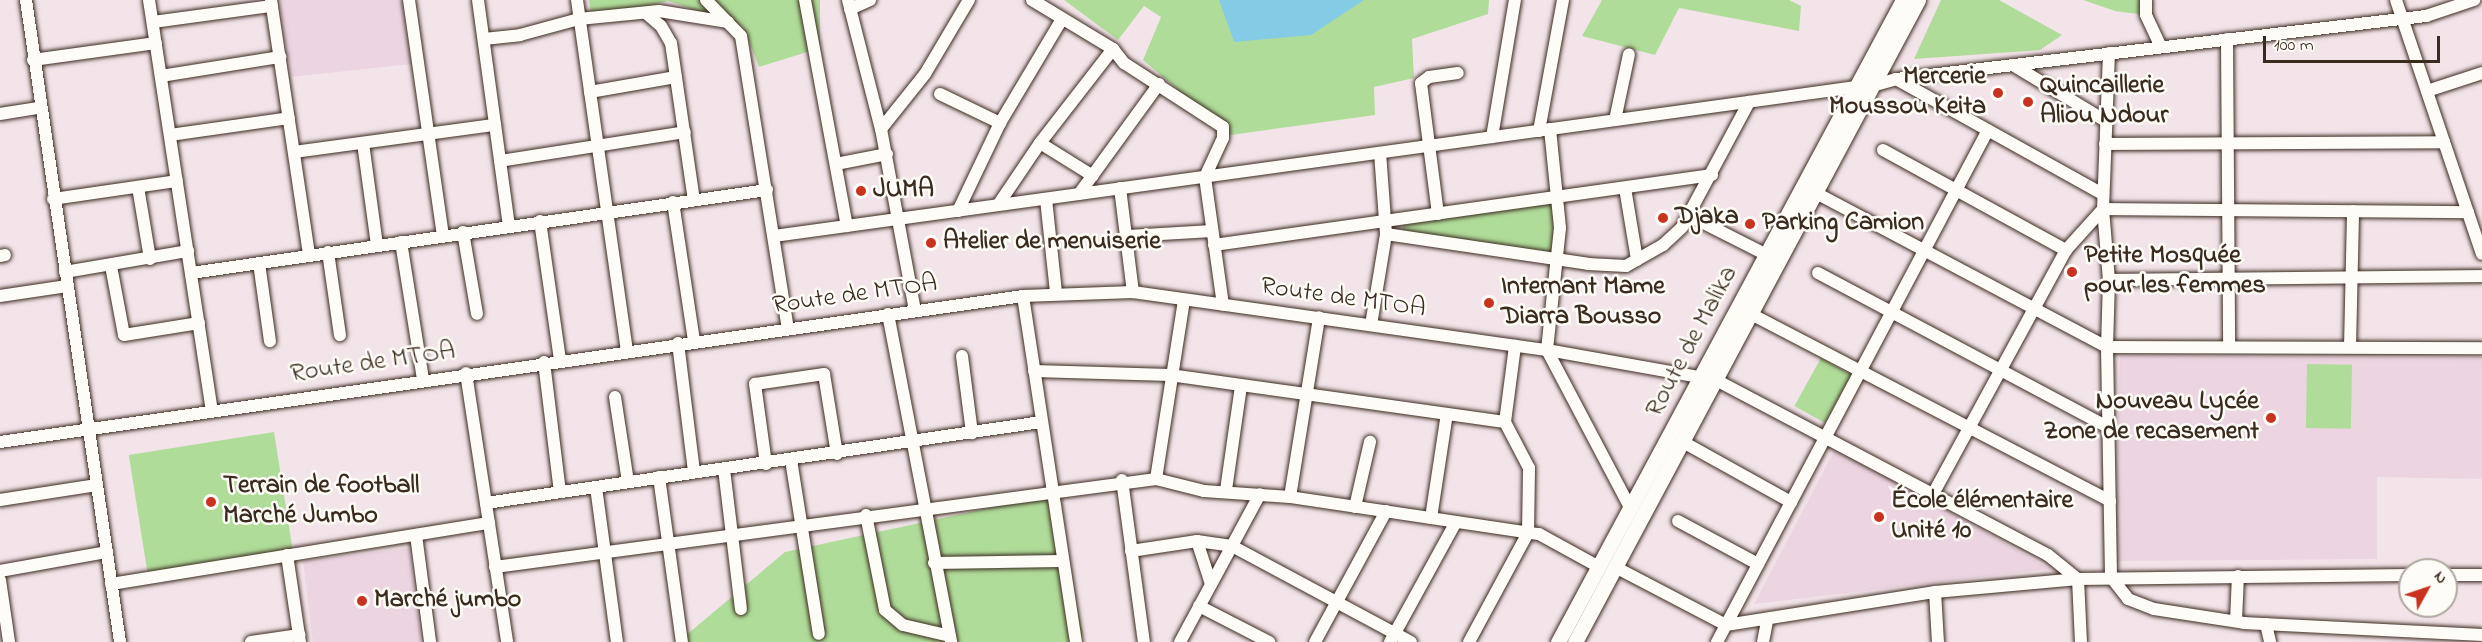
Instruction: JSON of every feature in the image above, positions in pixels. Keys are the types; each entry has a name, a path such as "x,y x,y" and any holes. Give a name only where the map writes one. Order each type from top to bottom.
{"main road":[{"name":"Route de Malika","path":"1558,642 1631,508 1709,378 1751,314 1815,193 1903,0"},
{"name":"Route de Malika","path":"1575,642 1683,442 1709,378 1767,255 1864,87 1918,0"}],"street":[{"path":"26,0 39,108 90,429 120,642"},
{"path":"149,0 212,411"},
{"path":"409,0 443,235"},
{"path":"478,0 509,226"},
{"path":"577,0 627,350"},
{"path":"706,0 741,36 788,328"},
{"path":"805,0 847,226"},
{"path":"870,0 849,5 881,129 915,310"},
{"path":"881,129 920,81 969,0"},
{"path":"1032,0 1113,49 1124,63 1223,127 1223,138 1205,177 1223,304"},
{"path":"1492,137 1515,0"},
{"path":"1563,0 1544,130 1560,197 1557,259 1547,350 1631,508"},
{"path":"2146,0 2146,15 2161,47"},
{"path":"2396,0 2482,254"},
{"path":"774,236 1864,87 1896,79 2426,16 2474,0"},
{"path":"153,22 272,3 309,255"},
{"path":"484,39 520,35 579,19 671,11 713,22 728,22"},
{"path":"646,14 667,33 685,132 694,200"},
{"path":"958,211 1000,123 1062,19"},
{"path":"2227,39 2229,347"},
{"path":"33,60 156,43"},
{"path":"998,205 1040,142 1113,49"},
{"path":"2109,53 2103,209 2109,280 2107,347 2111,577 2136,603 2236,621 2376,636 2468,638 2482,635"},
{"path":"1615,120 1629,54"},
{"path":"161,76 280,57"},
{"path":"2013,65 2106,121"},
{"path":"1438,214 1421,84 1429,77 1458,73"},
{"path":"2427,91 2482,73"},
{"path":"590,93 676,77"},
{"path":"1896,79 2103,194"},
{"path":"1079,194 1159,84"},
{"path":"940,94 1000,123"},
{"path":"1386,228 1614,267 1637,260 1673,237 1690,216 1749,102"},
{"path":"0,114 39,108"},
{"path":"170,135 289,118"},
{"path":"294,152 495,124"},
{"path":"1717,642 1988,130"},
{"path":"500,161 685,132"},
{"path":"1040,142 1093,176"},
{"path":"2105,144 2444,142"},
{"path":"363,143 377,245"},
{"path":"1883,150 2066,250"},
{"path":"1371,325 1386,228 1380,153"},
{"path":"836,164 886,154"},
{"path":"1214,245 1386,228 1438,214 1712,175"},
{"path":"54,199 177,181"},
{"path":"138,187 150,259"},
{"path":"1120,188 1128,236 1133,292"},
{"path":"1624,188 1637,260"},
{"path":"191,273 607,211 767,190"},
{"path":"1815,193 2107,347 2482,348"},
{"path":"1046,199 1056,292"},
{"path":"673,202 694,341"},
{"path":"1933,494 2066,250 2103,209 2468,212"},
{"path":"2349,347 2352,212"},
{"path":"1690,216 1767,255"},
{"path":"540,221 560,359"},
{"path":"1128,236 1212,231"},
{"path":"463,232 477,314"},
{"path":"401,242 423,379"},
{"path":"65,272 111,266 188,251"},
{"path":"328,252 340,335"},
{"path":"259,263 270,341"},
{"path":"111,266 124,335 199,323"},
{"path":"1818,273 2108,427"},
{"path":"2109,280 2482,276"},
{"path":"0,296 67,286"},
{"name":"Route de MTOA","path":"0,442 560,359 915,310 1056,292 1133,292 1547,350 1709,378 2048,555 2078,579"},
{"path":"1023,296 1061,561 1076,642"},
{"path":"1156,478 1170,375 1184,300"},
{"path":"866,515 885,610 903,624 950,639 888,314"},
{"path":"1751,314 2110,501"},
{"path":"1290,497 1319,317"},
{"path":"678,343 694,472"},
{"path":"1468,642 1528,532 1529,468 1505,422 1515,346"},
{"path":"962,356 972,433"},
{"path":"544,362 560,492"},
{"path":"1034,371 1170,375 1505,422"},
{"path":"466,373 507,642"},
{"path":"766,464 756,384 824,374 837,454"},
{"path":"1226,490 1241,386"},
{"path":"615,397 628,482"},
{"path":"1431,518 1446,414"},
{"path":"486,504 659,477 912,443 1041,422"},
{"path":"1356,507 1370,442"},
{"path":"1683,442 1791,502"},
{"path":"791,460 819,634"},
{"path":"724,469 741,609"},
{"path":"659,477 682,642"},
{"path":"495,567 1122,480 1156,478 1204,490 1290,497 1539,534 1599,567"},
{"path":"1122,480 1144,642"},
{"path":"0,500 97,485"},
{"path":"596,487 617,642"},
{"path":"1180,642 1260,494"},
{"path":"1315,642 1386,512"},
{"path":"1678,521 1758,564"},
{"path":"1393,638 1456,522"},
{"path":"111,584 489,523"},
{"path":"416,534 430,642"},
{"path":"1131,551 1197,541 1232,546 1337,602 1393,638 1411,642"},
{"path":"1197,541 1211,584"},
{"path":"0,571 107,552"},
{"path":"251,642 300,638 287,555"},
{"path":"934,563 1061,561"},
{"path":"1617,568 1726,625 1767,621 1935,592 2078,579 2398,575"},
{"path":"2458,575 2482,575"},
{"path":"2236,621 2238,576"},
{"path":"2078,579 2081,642"},
{"path":"0,580 9,642"},
{"path":"1935,592 1938,642"},
{"path":"1199,606 1249,637 1269,642"},
{"path":"1763,642 1767,621"},
{"path":"2266,624 2270,642"}],"shaded area":[{"path":"279,0 402,0 411,64 291,77"},
{"name":"Nouveau Lycée Zone de recasement","path":"2120,356 2482,357 2482,479 2377,477 2377,559 2115,561"},
{"name":"École élémentaire Unité 10","path":"1836,447 2050,569 1754,604"},
{"name":"Marché jumbo","path":"409,548 421,642 313,642 303,561"}],"green space":[{"path":"589,0 820,0 820,48 759,67 743,26 668,1 592,19"},
{"path":"1064,0 1489,0 1488,14 1412,39 1414,78 1374,87 1375,115 1231,135 1143,60 1161,17 1144,6 1118,40"},
{"path":"1602,0 1789,0 1801,6 1799,31 1679,8 1655,55 1582,36"},
{"path":"1941,0 1999,0 2062,35 2040,50 1914,59"},
{"path":"2083,0 2144,0 2146,15 2115,11"},
{"path":"1553,200 1553,256 1403,233 1403,221"},
{"path":"1821,358 1852,375 1825,423 1794,406"},
{"path":"2307,364 2352,365 2351,429 2306,428"},
{"name":"Terrain de football Marché Jumbo","path":"274,432 293,550 147,573 129,455"},
{"path":"1054,494 1083,634 1078,642 678,642 785,552"}],"water":[{"path":"1219,0 1364,0 1311,35 1234,42"}],"place":[{"name":"Mercerie Moussou Keita","path":"1998,93"},
{"name":"Quincaillerie Aliou Ndour","path":"2028,102"},
{"name":"JUMA","path":"861,191"},
{"name":"Djaka","path":"1663,218"},
{"name":"Parking Camion","path":"1750,224"},
{"name":"Atelier de menuiserie","path":"931,243"},
{"name":"Petite Mosquée pour les femmes","path":"2072,272"},
{"name":"Internant Mame Diarra Bousso","path":"1489,303"},
{"name":"Nouveau Lycée Zone de recasement","path":"2271,418"},
{"name":"Terrain de football Marché Jumbo","path":"211,502"},
{"name":"École élémentaire Unité 10","path":"1879,517"},
{"name":"Marché jumbo","path":"362,601"}]}
